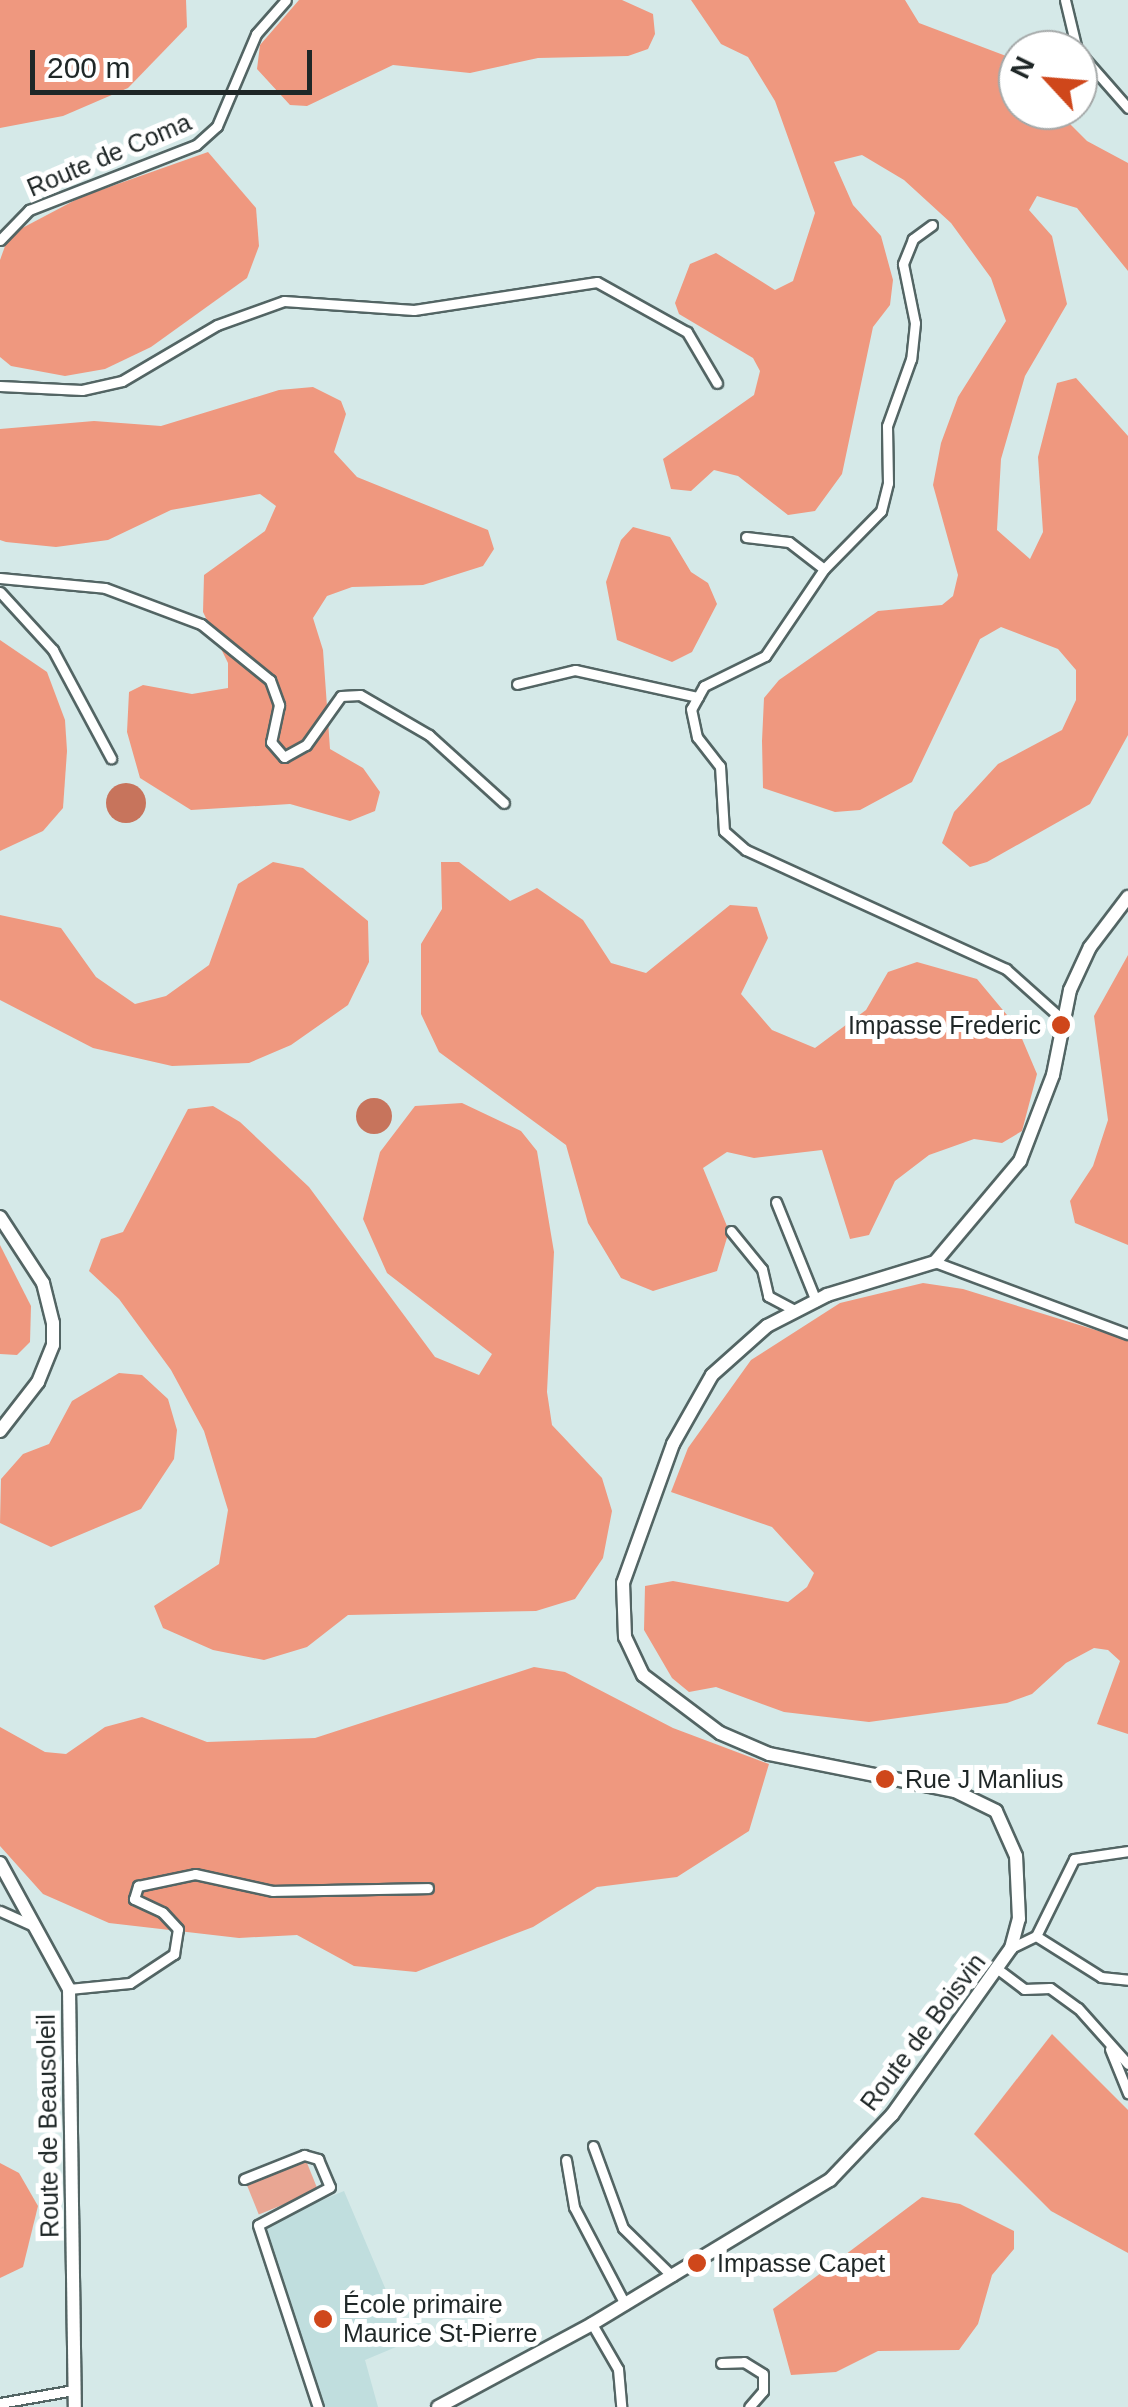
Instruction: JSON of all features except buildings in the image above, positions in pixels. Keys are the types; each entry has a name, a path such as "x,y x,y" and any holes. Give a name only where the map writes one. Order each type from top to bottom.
{"main road":[{"path":"935,1262 1020,1161 1053,1075 1062,1019 1090,946 1128,897"},
{"path":"0,1217 43,1283 53,1334 38,1382 0,1431"},
{"name":"Route de Boisvin","path":"438,2407 592,2324 830,2180 892,2115 999,1970 1010,1948 1020,1919 1016,1856 1007,1827 982,1799 769,1754 720,1733 643,1676 625,1637 622,1583 674,1444 712,1375 767,1326 796,1311 935,1262"},
{"name":"Route de Beausoleil","path":"0,1863 41,1930 70,1990 75,2407"}],"street":[{"name":"Route de Coma","path":"0,240 28,210 196,145 217,126 256,34 286,0"},
{"path":"1065,0 1073,30"},
{"path":"1098,74 1128,108"},
{"path":"932,226 914,239 902,264 915,323 910,359 887,426 888,483 881,511 824,569 764,656 704,686 691,709 697,736 720,766 724,831 746,850 1006,969 1062,1019"},
{"path":"0,386 82,390 122,381 217,324 284,301 414,310 597,282 621,290 687,332 718,383"},
{"path":"746,536 789,542 824,569"},
{"path":"0,578 105,588 201,624 270,680 279,705 270,742 284,756 306,745 341,696 360,695 429,735 504,803"},
{"path":"0,592 53,650 111,758"},
{"path":"517,684 575,670 698,697"},
{"path":"776,1202 816,1301"},
{"path":"731,1230 762,1269 768,1296 796,1311"},
{"path":"935,1262 1128,1334"},
{"path":"1010,1948 1036,1936 1074,1858 1128,1851"},
{"path":"70,1990 122,1986 174,1954 178,1929 162,1912 134,1899 138,1886 194,1874 273,1891 428,1888"},
{"path":"0,1911 41,1930"},
{"path":"1036,1936 1101,1977 1128,1980"},
{"path":"999,1970 1024,1990 1050,1988 1128,2064"},
{"path":"1107,2042 1128,2093"},
{"path":"594,2146 623,2228 672,2276"},
{"path":"244,2178 304,2155 318,2159 330,2187 260,2221 258,2230 282,2281 318,2407"},
{"path":"566,2160 574,2207 626,2304"},
{"path":"592,2324 618,2369 621,2407"},
{"path":"721,2362 744,2362 763,2374 763,2390 749,2407"},
{"path":"0,2402 74,2390"}],"shaded area":[{"path":"0,0 186,0 187,27 128,88 63,116 0,128"},
{"path":"299,0 622,0 653,14 655,34 648,49 628,56 538,58 470,73 393,65 307,106 290,105 257,69 260,45"},
{"path":"691,0 905,0 919,23 998,53 998,130 1076,130 1087,141 1128,163 1128,271 1077,208 1037,196 1029,210 1052,236 1067,304 1025,376 1001,459 997,530 1030,559 1043,532 1038,457 1057,383 1076,378 1128,436 1128,735 1090,804 987,862 970,867 942,843 954,812 998,764 1062,730 1076,700 1076,670 1058,649 1001,627 980,639 912,782 860,810 835,812 763,788 764,698 779,680 878,611 942,605 953,596 958,575 933,485 941,443 958,397 1006,321 991,278 951,223 904,180 862,155 834,162 853,205 881,236 893,280 890,305 873,327 842,474 815,511 788,515 738,476 714,470 691,491 671,489 663,459 754,395 760,371 753,358 679,314 675,303 690,264 716,253 775,290 793,281 815,213 775,101 748,57 721,44"},
{"path":"208,152 256,208 259,246 247,278 151,347 105,369 65,376 11,366 0,357 0,260 9,235 81,197"},
{"path":"313,387 341,401 346,414 334,452 357,477 488,530 494,549 483,566 423,585 352,587 327,596 313,618 323,650 330,749 363,768 380,792 375,811 350,821 290,804 191,810 140,778 127,732 129,692 143,685 192,694 228,688 228,663 203,612 204,575 265,531 276,506 260,494 171,510 108,540 56,547 6,542 0,540 0,429 94,421 161,426 279,390"},
{"path":"633,527 670,537 691,572 708,583 717,604 692,652 672,662 617,640 606,582 621,540"},
{"path":"0,640 47,672 65,720 67,751 63,808 43,831 0,851"},
{"path":"126,783 140,789 146,803 140,817 126,823 112,817 106,803 112,789"},
{"path":"273,862 303,868 368,921 369,962 348,1005 291,1045 249,1063 172,1066 93,1048 0,1000 0,915 61,928 96,977 135,1004 166,996 209,965 238,884"},
{"path":"441,862 459,862 510,901 537,888 583,920 611,963 646,973 730,905 757,907 768,938 741,994 772,1030 815,1048 866,1010 888,972 917,962 977,979 1017,1027 1037,1074 1022,1131 1002,1143 974,1139 929,1155 895,1181 869,1235 850,1239 822,1150 754,1158 727,1152 703,1168 729,1231 717,1271 653,1291 621,1278 588,1223 566,1145 439,1052 421,1014 421,944 442,909"},
{"path":"1128,955 1128,1245 1075,1223 1070,1201 1093,1166 1108,1120 1094,1016"},
{"path":"374,1098 387,1103 392,1116 387,1129 374,1134 361,1129 356,1116 361,1103"},
{"path":"462,1103 521,1131 537,1151 554,1252 547,1392 552,1425 602,1478 612,1511 603,1558 575,1599 536,1611 348,1615 307,1647 264,1660 213,1650 163,1628 154,1606 219,1564 228,1510 204,1431 171,1370 119,1299 89,1271 101,1239 123,1232 188,1109 213,1106 240,1122 309,1187 435,1357 479,1375 492,1354 387,1273 363,1219 380,1152 415,1106"},
{"path":"0,1245 31,1306 30,1342 17,1355 0,1354"},
{"path":"923,1283 963,1289 1128,1340 1128,1734 1097,1724 1120,1661 1108,1650 1094,1648 1066,1663 1032,1694 1007,1703 869,1722 784,1712 716,1687 689,1692 672,1678 644,1630 645,1586 673,1581 788,1602 807,1587 814,1573 772,1527 671,1492 688,1448 751,1360 840,1303"},
{"path":"119,1373 142,1375 168,1399 177,1430 174,1459 141,1509 51,1547 0,1523 1,1479 23,1454 49,1444 72,1401"},
{"path":"534,1667 565,1672 673,1728 769,1764 749,1831 677,1877 597,1887 533,1927 416,1972 354,1966 297,1935 239,1938 109,1923 43,1894 0,1846 0,1727 45,1752 66,1754 105,1727 142,1717 207,1742 315,1738"},
{"path":"1052,2034 1128,2110 1128,2253 1051,2211 974,2134"},
{"path":"305,2158 318,2190 259,2214 246,2182"},
{"path":"0,2163 19,2173 38,2206 23,2267 0,2278"},
{"name":"École primaire Maurice St-Pierre","path":"344,2191 408,2342 365,2360 378,2407 321,2407 262,2225"},
{"path":"922,2197 960,2204 1014,2231 1014,2249 992,2275 978,2324 959,2350 878,2351 836,2372 791,2375 773,2309"}],"place":[{"name":"Impasse Frederic","path":"1061,1025"},
{"name":"Rue J Manlius","path":"885,1779"},
{"name":"Impasse Capet","path":"697,2263"},
{"name":"École primaire Maurice St-Pierre","path":"323,2319"}]}
